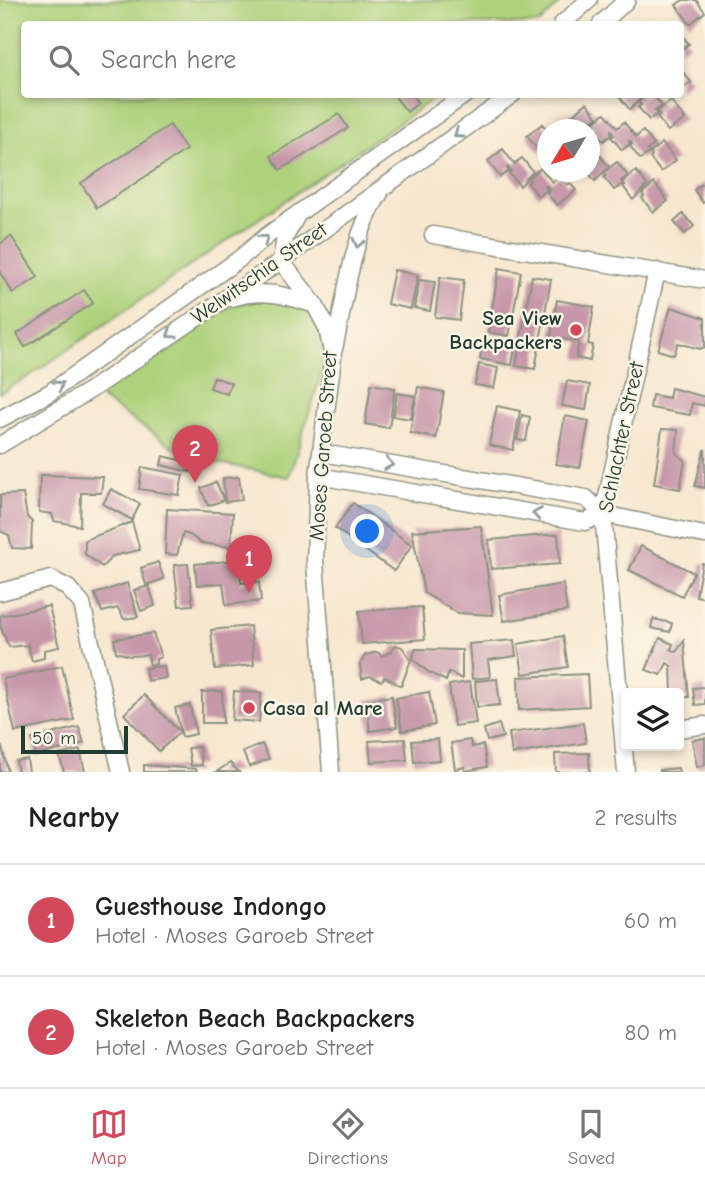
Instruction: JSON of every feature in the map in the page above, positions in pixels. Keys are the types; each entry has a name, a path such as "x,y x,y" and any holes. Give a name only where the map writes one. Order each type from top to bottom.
{"street":[{"path":"565,21 589,0"},
{"path":"604,21 627,0"},
{"name":"Welwitschia Street","path":"0,419 49,393 460,98"},
{"name":"Welwitschia Street","path":"0,445 89,391 281,261 507,98"},
{"path":"333,357 359,237 368,211 387,183"},
{"path":"238,260 281,261 285,237 297,215"},
{"path":"433,235 705,280"},
{"name":"Moses Garoeb Street","path":"281,261 314,305 327,328 333,357 318,476 315,562 331,772"},
{"name":"Schlachter Street","path":"621,696 603,514 657,271"},
{"path":"214,305 245,294 272,292 314,305"},
{"path":"322,453 586,498 603,514 705,535"},
{"path":"318,476 585,522 603,514"},
{"path":"0,592 51,579 68,588 82,604 121,772"},
{"path":"684,728 705,725"},
{"name":"Schlachter Street","path":"625,751 626,772"}],"green space":[{"path":"0,0 563,0 542,21 21,21 21,98 435,98 28,377 0,393"},
{"path":"275,297 309,311 321,333 326,359 289,477 188,457 96,395 215,311"}],"building":[{"path":"683,0 696,0 705,12 690,24 676,5"},
{"path":"684,73 691,82 684,87"},
{"path":"396,98 414,98 418,103 407,112"},
{"path":"621,98 641,98 630,110"},
{"path":"643,98 656,98 662,106 649,120 638,107 641,105 638,102"},
{"path":"671,101 685,119 668,131 657,117 660,115 657,111"},
{"path":"587,103 598,117 575,119 572,115"},
{"path":"605,113 617,128 624,122 636,137 643,131 654,145 647,150 649,153 640,159 630,146 632,144 629,140 630,144 622,150 611,137 614,135 611,131 611,135 603,141 600,137 600,119 597,119"},
{"path":"339,114 348,128 280,170 271,156"},
{"path":"170,125 186,150 97,208 81,183"},
{"path":"537,128 537,149 527,136"},
{"path":"662,143 676,160 661,172 650,158 650,153"},
{"path":"503,149 514,164 522,158 533,172 520,186 509,173 511,171 508,167 509,171 500,177 488,161"},
{"path":"600,156 609,167 600,176"},
{"path":"617,162 628,176 621,181 623,184 614,190 604,177 604,172"},
{"path":"537,171 537,182 570,183 576,190 557,205 546,192 550,190 547,186 547,190 538,196 528,183 528,178"},
{"path":"636,171 647,185 633,200 623,182"},
{"path":"705,182 705,201 703,203 694,190"},
{"path":"654,183 668,201 653,212 642,198 642,193"},
{"path":"683,214 694,226 685,234 674,222"},
{"path":"11,236 38,277 13,293 0,273 0,244"},
{"path":"499,268 521,272 509,336 488,332"},
{"path":"394,270 418,275 411,309 387,304"},
{"path":"532,276 551,279 535,369 516,366"},
{"path":"440,277 464,280 459,320 435,317"},
{"path":"419,280 435,282 430,311 414,308"},
{"path":"84,290 93,303 25,347 17,334"},
{"path":"557,300 594,307 588,344 593,345 590,361 576,358 579,342 551,337"},
{"path":"671,307 705,318 705,347 700,349 678,343 674,355 658,350"},
{"path":"483,341 515,347 512,365 480,359"},
{"path":"479,364 498,368 494,388 475,385"},
{"path":"214,377 231,383 227,394 210,388"},
{"path":"567,381 590,385 586,410 562,406"},
{"path":"371,384 395,388 389,428 365,424"},
{"path":"418,387 444,392 436,438 410,433"},
{"path":"671,388 705,397 705,406 692,403 690,415 650,408 652,395 669,398"},
{"path":"397,393 415,396 411,419 393,416"},
{"path":"497,406 520,411 513,450 489,445"},
{"path":"522,415 530,417 526,441 517,440"},
{"path":"565,416 589,421 580,468 556,464"},
{"path":"662,429 678,430 676,453 685,460 680,489 654,484"},
{"path":"705,450 705,488 695,486"},
{"path":"163,456 192,463 190,472 161,465"},
{"path":"142,467 183,475 179,495 139,489"},
{"path":"40,475 103,477 101,493 81,493 80,526 54,521 52,514 39,512"},
{"path":"239,477 242,500 225,502 223,478"},
{"path":"216,482 224,500 208,506 201,488"},
{"path":"111,489 140,504 132,520 103,504"},
{"path":"23,494 27,517 32,522 31,549 12,548 9,535 0,531 0,495"},
{"path":"353,503 412,545 394,571 335,528"},
{"path":"167,509 233,513 231,547 201,543 183,533 177,555 165,554"},
{"path":"132,522 140,550 113,556 102,567 85,554 85,540"},
{"path":"481,526 493,615 458,613 424,593 412,531"},
{"path":"558,534 560,564 491,569 489,540"},
{"path":"641,546 694,573 682,596 629,570"},
{"path":"239,560 241,583 259,582 261,601 226,605 223,583 197,585 195,564"},
{"path":"158,562 164,579 146,585 141,568"},
{"path":"702,563 705,564 705,598 696,596"},
{"path":"188,564 193,605 179,606 174,565"},
{"path":"127,583 138,617 124,619 118,608 102,612 95,594"},
{"path":"563,584 567,611 504,621 499,595"},
{"path":"149,586 155,606 141,611 134,590"},
{"path":"49,606 59,647 44,650 44,658 32,661 28,645 9,647 0,626 0,616"},
{"path":"422,607 425,639 362,644 359,611"},
{"path":"653,619 672,623 670,632 651,628"},
{"path":"250,626 254,665 215,669 211,630"},
{"path":"153,633 161,657 156,659 156,664 150,665 148,655 130,656 116,652 114,639"},
{"path":"563,636 568,667 523,674 518,644"},
{"path":"660,638 673,644 671,649 676,652 684,641 689,697 684,698 684,688 672,688 671,666 667,663 661,675 646,670"},
{"path":"514,640 516,656 488,660 490,677 472,679 469,644"},
{"path":"395,645 402,647 411,660 401,686 385,677 381,681 370,676 362,679 360,665 365,655 377,652 382,656 391,652"},
{"path":"415,649 462,650 462,679 449,672 446,681 428,672 413,659"},
{"path":"62,666 74,720 15,732 3,679"},
{"path":"164,666 166,678 147,681 145,668"},
{"path":"587,674 589,706 519,710 518,677"},
{"path":"497,679 500,705 477,707 475,681"},
{"path":"470,682 476,723 454,726 449,685"},
{"path":"705,687 705,704 695,705 693,688"},
{"path":"222,691 223,723 202,723 202,692"},
{"path":"234,691 261,693 259,722 232,720"},
{"path":"429,692 435,725 402,731 396,698"},
{"path":"144,695 180,732 159,751 124,714"},
{"path":"392,696 397,727 370,731 366,700"},
{"path":"190,705 196,734 182,737 175,708"},
{"path":"583,723 586,743 512,754 509,733"},
{"path":"499,724 503,737 487,741 484,729"},
{"path":"79,727 84,743 36,756 32,739"},
{"path":"705,738 705,765 697,767 692,740"},
{"path":"405,739 407,760 371,762 369,741"},
{"path":"438,739 440,760 414,762 412,741"},
{"path":"470,740 472,747 483,745 487,767 465,771 465,767 455,769 451,743"},
{"path":"262,744 269,759 249,767 243,752"},
{"path":"2,747 8,772 0,772"},
{"path":"199,747 202,765 191,766 188,748"},
{"path":"80,750 85,772 64,772 59,755"},
{"path":"589,753 590,772 556,772 555,754"},
{"path":"27,759 29,772 18,772 16,761"},
{"path":"230,763 239,772 216,772"},
{"path":"144,765 196,769 197,772 144,772"},
{"path":"678,768 679,772 660,772 660,770"}],"place":[{"name":"Sea View Backpackers","path":"576,330"},
{"name":"Skeleton Beach Backpackers","path":"195,483"},
{"name":"Guesthouse Indongo","path":"249,593"},
{"name":"Casa al Mare","path":"249,708"}]}
